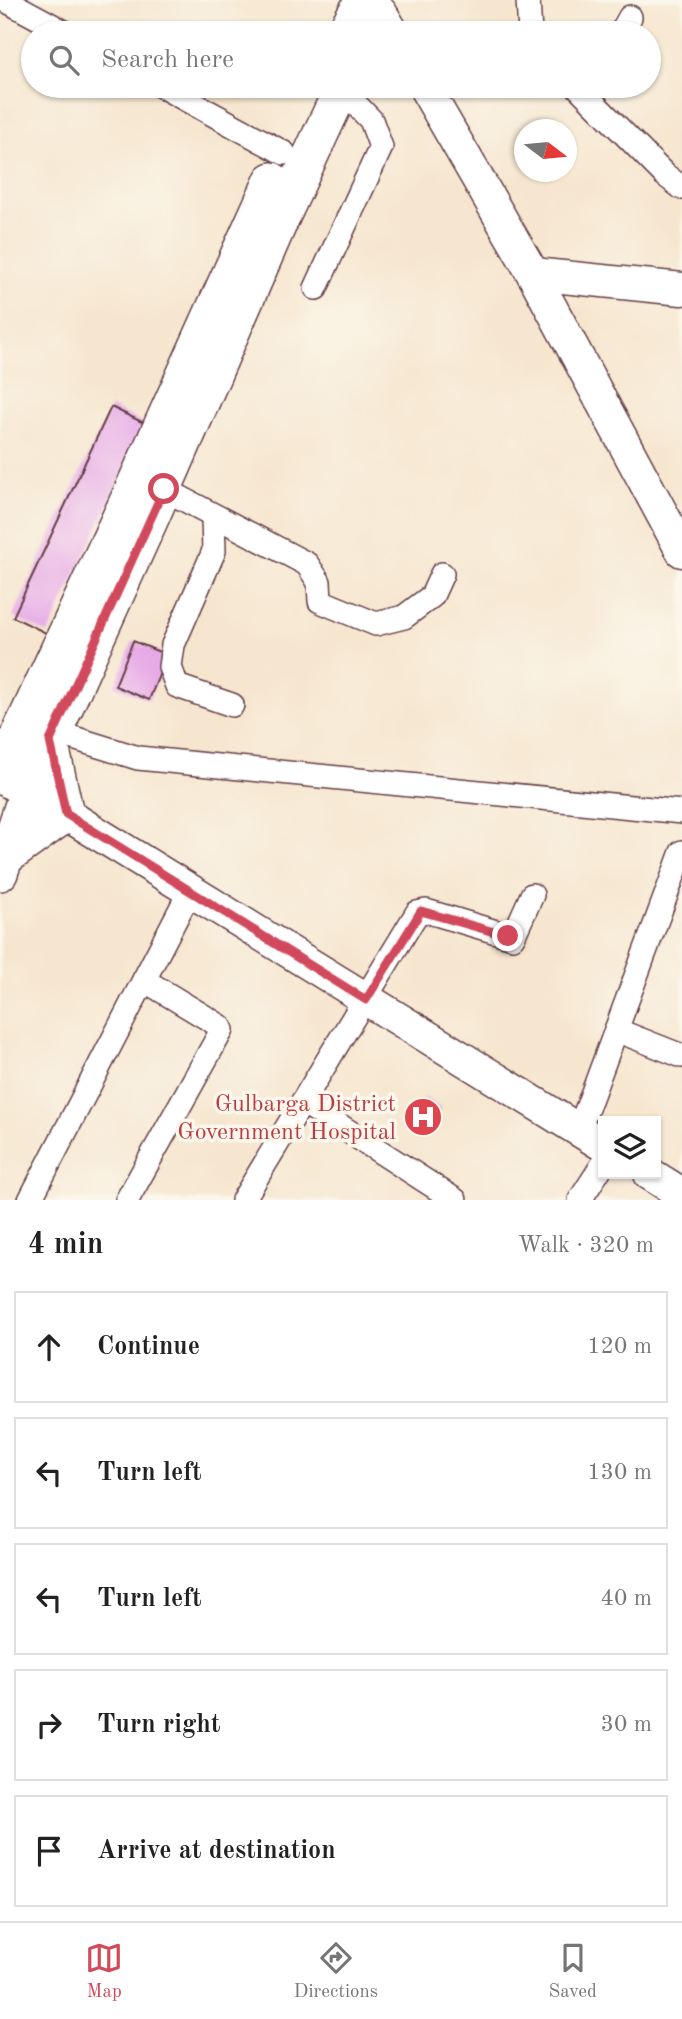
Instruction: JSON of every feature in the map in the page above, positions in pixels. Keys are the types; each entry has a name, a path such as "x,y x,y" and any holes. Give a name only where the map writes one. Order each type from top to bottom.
{"main road":[{"path":"2,865 9,781 33,730 126,505 284,153 325,98"},
{"path":"2,865 66,814 33,730 164,489 287,205 329,98"}],"street":[{"path":"5,0 44,21"},
{"path":"528,0 529,21"},
{"path":"183,98 284,153"},
{"path":"316,288 381,147 371,120 346,98"},
{"path":"431,98 533,274 682,551"},
{"path":"593,98 665,175 682,188"},
{"path":"533,274 682,289"},
{"path":"164,489 307,564 319,582 320,601 376,624 404,617 432,596 442,574"},
{"path":"213,517 214,551 173,645 170,667 177,685 232,705"},
{"path":"33,730 138,758 682,812"},
{"path":"9,781 591,1137 616,1030 682,852"},
{"path":"30,1200 190,891"},
{"path":"243,1200 419,912 426,911 513,937 532,895"},
{"path":"127,1200 222,1030 220,1026 144,979"},
{"path":"616,1030 682,1056"},
{"path":"303,1102 454,1200"},
{"path":"580,1200 598,1172"},
{"path":"658,1179 682,1194"}],"building":[{"path":"111,407 146,424 48,634 13,617"},
{"path":"133,641 167,655 149,700 115,686"},
{"path":"425,1098 440,1108 423,1134 408,1124"}],"place":[{"name":"Gulbarga District Government Hospital","path":"423,1117"}],"route":[{"path":"164,489 50,741 66,814 366,1000 417,913 421,911 508,936"}]}
